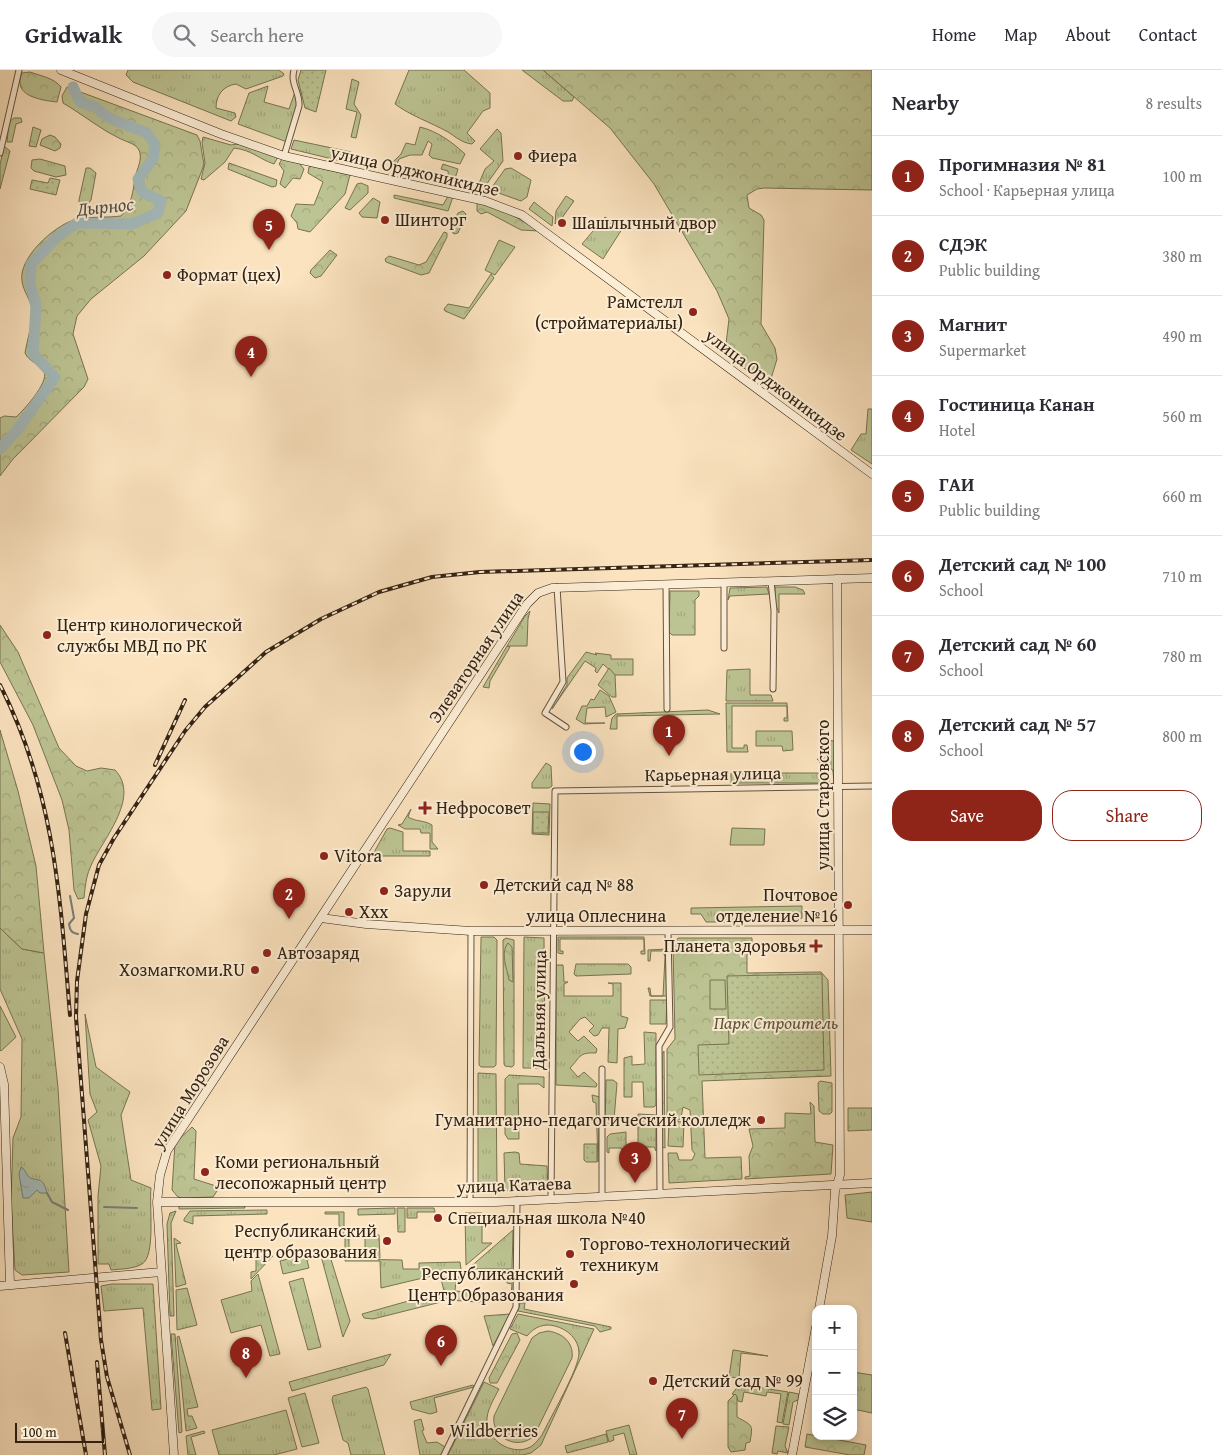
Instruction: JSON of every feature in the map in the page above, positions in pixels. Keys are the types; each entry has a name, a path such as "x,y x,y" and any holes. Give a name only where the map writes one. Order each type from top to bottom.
{"street":[{"path":"0,153 19,70"},
{"name":"улица Орджоникидзе","path":"61,70 221,134 284,156 485,201 522,216 872,474"},
{"path":"284,156 300,106 300,99 293,85 294,70"},
{"name":"Элеваторная улица","path":"321,918 523,608 541,592 558,587 872,578"},
{"name":"улица Старовского","path":"820,1305 832,1236 840,1175 837,579"},
{"path":"771,581 774,619 773,688"},
{"path":"724,583 724,648"},
{"path":"666,584 667,709"},
{"path":"558,587 563,682 545,713 566,727"},
{"name":"Карьерная улица","path":"555,791 872,786"},
{"name":"Дальняя улица","path":"551,1199 555,791"},
{"name":"улица Оплеснина","path":"321,918 472,931 872,930"},
{"name":"улица Морозова","path":"174,1455 157,1202 160,1175 171,1144 321,918"},
{"path":"470,1202 472,931"},
{"path":"660,1193 659,1046 670,1026 668,932"},
{"path":"0,1067 4,1091 10,1285"},
{"path":"602,1069 602,1196"},
{"name":"улица Катаева","path":"157,1202 470,1202 872,1183"},
{"path":"444,1455 516,1306 517,1200"},
{"path":"0,1286 161,1272"},
{"path":"792,1455 812,1348"}],"green space":[{"path":"128,70 279,70 284,74 246,89 236,84 224,89 219,95 216,108 235,113 236,117 231,121 133,82 126,75"},
{"path":"301,70 326,70 316,112 305,108 298,80"},
{"path":"409,70 464,70 490,93 490,108 483,111 467,133 475,141 472,144 462,141 395,104"},
{"path":"522,70 543,70 574,97 572,101 563,101"},
{"path":"543,70 872,70 872,190 764,188 757,189 747,195 749,208 761,215 764,220 761,324 775,348 777,359 770,382 767,384 722,353 726,344 729,319 717,291 654,184 610,128"},
{"path":"30,72 51,79 61,87 57,102 36,98 24,92 20,81 22,73"},
{"path":"352,79 359,82 354,104 361,115 356,138 351,137 357,112 346,109"},
{"path":"268,86 264,102 289,109 295,92 298,106 287,142 238,124 249,93"},
{"path":"67,87 197,135 200,141 204,165 186,211 144,256 91,299 77,316 73,334 88,379 84,387 13,459 0,476 0,418 4,416 16,417 35,396 45,377 42,369 25,353 32,315 31,306 22,281 22,272 31,253 39,244 66,223 86,218 121,216 128,207 140,160 139,150 135,146 105,130 63,103 62,96"},
{"path":"14,118 21,118 22,122 16,124 12,142 7,142 9,122"},
{"path":"33,127 41,130 36,147 29,146"},
{"path":"420,127 444,137 465,154 460,164 432,158 429,155 432,144 428,141 422,155 410,155 399,159 394,171 391,170 390,165 401,154 406,143 415,145"},
{"path":"497,129 501,133 503,161 486,185 477,188 485,169 494,161 480,149"},
{"path":"50,135 55,137 61,144 60,148 55,151 40,145 42,139"},
{"path":"203,137 231,145 238,144 278,157 274,164 246,151 234,148 225,162 204,180 201,179 205,163"},
{"path":"294,140 351,152 349,163 291,149"},
{"path":"4,146 10,151 0,189 0,165"},
{"path":"40,159 65,166 66,175 56,177 34,171 31,168 32,160"},
{"path":"282,159 299,163 304,169 300,179 293,178 285,188 280,184 284,171 279,164"},
{"path":"229,163 277,180 276,186 272,187 228,169"},
{"path":"443,164 458,169 454,182 449,182 448,171 441,169"},
{"path":"311,166 350,175 345,194 310,232 298,229 297,223 291,216 296,204 314,205 323,182 308,173"},
{"path":"86,168 90,168 96,173 91,200 88,204 79,203"},
{"path":"511,168 531,180 527,197 521,201 490,190 505,169"},
{"path":"50,178 60,180 56,195 30,189 32,180 48,183"},
{"path":"361,183 368,186 368,193 350,210 345,208 357,184"},
{"path":"394,195 443,205 448,196 453,197 448,211 394,198"},
{"path":"566,196 574,201 559,222 557,221 555,224 556,211"},
{"path":"373,198 380,202 377,218 362,217 359,213"},
{"path":"477,202 506,211 539,231 521,230 487,212 481,214 477,211"},
{"path":"534,202 553,217 552,226 529,209"},
{"path":"463,211 466,214 458,233 454,234 450,229 458,213"},
{"path":"605,217 612,222 607,228 610,231 615,225 622,229 603,259 582,244"},
{"path":"444,232 447,233 447,237 429,273 421,275 386,262 385,259 389,256 419,265 426,262"},
{"path":"499,240 515,247 495,275 485,270"},
{"path":"330,250 337,255 321,276 315,278 310,273 311,270"},
{"path":"491,274 494,278 464,319 445,311 444,309 448,304 469,308"},
{"path":"868,409 872,409 872,464 851,450 861,434 866,434"},
{"path":"767,587 769,594 730,596 728,600 730,588"},
{"path":"775,587 795,587 803,590 805,594 779,594 779,613 775,603"},
{"path":"670,591 699,591 699,596 695,600 695,635 672,635 669,632"},
{"path":"530,611 527,646 507,646 525,616"},
{"path":"0,625 18,652 59,748 76,766 87,771 101,768 115,770 122,781 124,793 122,806 90,868 84,898 78,899 74,890 69,830 62,800 33,725 0,662"},
{"path":"507,646 510,647 490,681 489,688 483,687"},
{"path":"586,652 597,655 595,653 611,655 611,659 633,659 633,675 615,675 603,664 597,673 595,671 596,668 585,661 552,709 567,685 567,678"},
{"path":"609,668 615,675 616,697 612,697 598,685"},
{"path":"750,669 750,695 771,695 773,701 726,701 727,670"},
{"path":"600,690 609,696 616,712 606,717 605,707 587,708 585,723 605,723 584,724 576,719 582,706 587,706 591,699 594,700"},
{"path":"726,703 787,703 788,721 784,721 784,718 787,718 787,706 732,706 732,748 744,748 744,745 747,745 748,752 727,752"},
{"path":"708,710 720,714 617,716 617,729 610,729 612,718 616,714"},
{"path":"0,730 18,791 36,866 44,953 22,949 0,928"},
{"path":"756,731 792,731 793,750 783,751 782,746 756,746"},
{"path":"821,740 834,741 834,783 833,771 821,756"},
{"path":"817,759 819,759 829,772 829,783 731,783 731,773 820,773 820,762"},
{"path":"546,763 551,766 552,786 549,788 532,788 532,783"},
{"path":"533,803 550,804 549,835 532,834"},
{"path":"411,809 408,817 432,825 432,842 438,849 430,849 430,833 421,833 420,829 405,829 398,825 402,824"},
{"path":"533,812 549,812 548,833 533,833"},
{"path":"390,828 403,832 403,851 430,851 430,856 372,856 387,829"},
{"path":"732,828 765,829 764,845 730,845"},
{"path":"802,906 802,918 795,922 706,922 701,914 691,914 691,908"},
{"path":"0,928 22,949 44,953 58,1088 69,1272 22,1275 15,1270 11,1202 13,1138 21,1117 22,1039 0,989"},
{"path":"481,937 494,937 497,940 496,1065 494,1067 481,1067 479,1065"},
{"path":"524,937 544,938 545,1064 543,1068 523,1068"},
{"path":"558,937 644,937 645,954 641,954 641,951 644,951 644,939 560,939 560,951 563,951 563,954 558,953"},
{"path":"506,938 514,940 514,1065 512,1067 505,1066 504,1064 503,940"},
{"path":"678,938 752,938 752,954 747,954 747,973 821,972 828,980 831,1076 702,1081 705,1158 741,1157 742,1179 669,1183 668,1153 677,1153 679,1160 692,1160 695,1154 692,1150 690,1110 683,1107 681,1118 677,1121 669,1121 667,1119 667,1049 675,1039 673,945"},
{"path":"508,943 512,947 513,982 509,980 505,961 504,951"},
{"path":"667,949 667,996 663,996 665,957 663,951 651,951 650,961 648,961 648,950"},
{"path":"576,964 628,964 631,967 631,974 576,976 574,974"},
{"path":"556,965 563,965 564,982 568,982 564,984 564,996 613,996 613,984 608,983 621,983 621,1016 628,1018 625,1028 618,1029 617,1063 608,1062 609,1028 602,1028 598,1035 594,1036 589,1031 594,1026 585,1017 580,1019 569,1032 578,1041 584,1036 597,1049 596,1053 580,1056 570,1068 578,1077 584,1072 597,1084 596,1087 556,1085"},
{"name":"Парк Строитель","path":"822,974 824,1070 699,1075 698,1045 729,1044 727,976"},
{"path":"710,980 725,980 726,1009 710,1009"},
{"path":"650,1000 667,1000 666,1024 650,1024"},
{"path":"0,1006 16,1037 1,1051 0,1050"},
{"path":"85,1014 96,1067 130,1092 121,1115 131,1180 151,1188 149,1251 142,1264 131,1268 111,1270 109,1264 98,1264 98,1196 101,1166 88,1120 97,1112 90,1094"},
{"path":"644,1032 656,1033 656,1105 654,1107 644,1107 643,1082 632,1082 632,1097 624,1097 624,1058 632,1056 632,1065 645,1064"},
{"path":"664,1051 665,1148 662,1147 662,1054"},
{"path":"478,1073 496,1074 497,1190 495,1192 481,1193 478,1189"},
{"path":"509,1075 544,1077 544,1088 539,1084 518,1084 519,1139 508,1139 505,1134 505,1079"},
{"path":"606,1080 613,1080 617,1083 614,1120 611,1125 605,1125"},
{"path":"820,1081 832,1083 832,1112 830,1114 823,1114 819,1111 818,1083"},
{"path":"592,1095 600,1097 598,1162 596,1103 593,1102"},
{"path":"810,1102 814,1106 815,1142 833,1145 831,1174 745,1179 745,1177 750,1176 749,1156 753,1146 749,1129 785,1128 785,1113 811,1114"},
{"path":"848,1108 872,1108 872,1130 848,1131"},
{"path":"638,1114 656,1115 656,1151 654,1147 641,1147 639,1153 623,1153 621,1148 609,1148 609,1153 607,1152 607,1137 610,1134 626,1132 626,1147 638,1147"},
{"path":"669,1121 684,1122 683,1147 668,1146"},
{"path":"192,1127 196,1131 194,1179 216,1186 217,1191 213,1197 182,1198 178,1197 172,1190 175,1143"},
{"path":"584,1144 597,1144 597,1162 586,1162 584,1160"},
{"path":"504,1153 519,1153 520,1164 547,1166 548,1189 505,1190"},
{"path":"872,1192 872,1222 847,1218 845,1195"},
{"path":"244,1204 245,1208 179,1209 179,1205"},
{"path":"395,1208 395,1214 358,1215 358,1209"},
{"path":"397,1208 405,1208 405,1232 398,1232"},
{"path":"407,1208 434,1208 435,1212 417,1212 417,1218 407,1218"},
{"path":"267,1210 267,1214 193,1216 193,1224 184,1221 190,1211"},
{"path":"176,1211 171,1223 174,1316 170,1316 167,1224 170,1213"},
{"path":"325,1212 344,1212 344,1234 332,1234 331,1232 339,1231 339,1214 325,1214"},
{"path":"465,1213 482,1213 482,1243 492,1243 466,1265"},
{"path":"513,1230 512,1269 468,1269"},
{"path":"365,1235 379,1235 380,1258 345,1258 345,1237 349,1237 349,1257 365,1257"},
{"path":"174,1238 181,1243 176,1244 186,1284 176,1287"},
{"path":"316,1252 329,1253 350,1321 343,1337 321,1256 307,1260 309,1268 283,1274 280,1261"},
{"path":"273,1256 251,1279 251,1272 256,1271 256,1257"},
{"path":"345,1259 402,1260 403,1269 419,1269 419,1263 460,1262 461,1269 458,1273 448,1272 381,1288 380,1261 345,1261"},
{"path":"258,1274 280,1354 270,1356 261,1325 231,1333 221,1300 252,1291 251,1281"},
{"path":"462,1277 462,1279 456,1279 455,1291 511,1296 512,1284 507,1283 507,1280 515,1281 514,1298 477,1302 449,1300 373,1319 364,1318 362,1314 444,1291 441,1279 436,1278"},
{"path":"303,1278 321,1347 308,1350 289,1282"},
{"path":"112,1284 153,1284 161,1409 152,1410 143,1308 104,1311 101,1286"},
{"path":"187,1288 197,1325 177,1330 176,1290"},
{"path":"520,1303 525,1303 524,1309 611,1327 611,1329 600,1332 595,1326 518,1311"},
{"path":"510,1314 493,1346 484,1316"},
{"path":"518,1314 594,1329 541,1445 531,1453 522,1455 448,1455 484,1382 499,1389 488,1414 488,1429 495,1440 508,1448 514,1449 528,1448 537,1441 564,1394 578,1360 579,1353 575,1339 559,1327 551,1325 540,1326 527,1336 510,1329"},
{"path":"548,1331 566,1339 571,1347 572,1358 534,1436 521,1442 507,1440 497,1431 494,1424 494,1416 532,1338 539,1333"},
{"path":"517,1333 520,1340 497,1383 490,1383 489,1378 512,1334"},
{"path":"171,1334 175,1334 182,1432 179,1433"},
{"path":"179,1336 198,1407 187,1409 188,1416 192,1416 197,1428 186,1431 177,1337"},
{"path":"733,1350 768,1356 741,1353 739,1378 729,1377"},
{"path":"391,1354 384,1365 292,1391 289,1382"},
{"path":"857,1373 872,1375 872,1413 857,1410"},
{"path":"740,1384 788,1392 782,1423 777,1422 781,1394 767,1392 766,1396 744,1392 742,1402 738,1401 736,1395 732,1394"},
{"path":"473,1385 474,1387 434,1398 437,1412 430,1414 412,1409 410,1402"},
{"path":"366,1387 385,1455 351,1455 348,1443 343,1440 332,1400 333,1396"},
{"path":"789,1392 799,1394 798,1400 793,1402 789,1425 783,1424"},
{"path":"305,1393 319,1443 302,1447 288,1398"},
{"path":"735,1394 737,1396 737,1417 751,1426 751,1432 750,1442 746,1443 745,1450 731,1452 728,1447 728,1401"},
{"path":"286,1410 297,1449 274,1455 219,1455 212,1430"},
{"path":"421,1419 424,1430 422,1431 427,1443 437,1442 445,1447 441,1455 420,1455 414,1421"},
{"path":"629,1425 637,1455 630,1455 624,1433 613,1436 614,1440 609,1442 606,1431"},
{"path":"776,1426 789,1427 785,1446 788,1453 778,1451 777,1454 772,1453"},
{"path":"204,1431 205,1433 191,1437 196,1455 188,1455 186,1436"},
{"path":"606,1434 608,1442 567,1453 565,1446"},
{"path":"807,1434 812,1435 812,1440 839,1440 866,1445 864,1455 850,1455 805,1447"}],"water":[{"path":"21,1167 28,1176 43,1183 47,1193 40,1193 37,1190 29,1198 23,1198 19,1174"}],"waterway":[{"name":"Дырнос","path":"0,449 18,429 55,377 33,354 36,306 30,283 31,264 57,237 77,223 132,224 158,213 161,201 142,192 138,179 153,159 155,145 147,133 109,118 95,107 80,102 73,87"},
{"path":"70,896 74,918 69,926 72,932 78,934"},
{"path":"47,1193 52,1202 68,1210"},
{"path":"104,1207 137,1208"}],"railway":[{"path":"130,1455 107,1377 101,1340 76,1017 77,981 86,914 99,865 114,838 185,731 205,707 266,652 321,619 379,592 432,577 480,572 872,560"},
{"path":"0,685 18,725 33,766 44,806 58,887 70,1015"},
{"path":"155,765 185,700"},
{"path":"65,1333 86,1455"},
{"path":"97,1362 105,1455"}],"place":[{"name":"Фиера","path":"518,156"},
{"name":"Шинторг","path":"385,220"},
{"name":"Шашлычный двор","path":"562,223"},
{"name":"ГАИ","path":"269,250"},
{"name":"Формат (цех)","path":"167,275"},
{"name":"Рамстелл (стройматериалы)","path":"693,312"},
{"name":"Гостиница Канан","path":"251,377"},
{"name":"Центр кинологической службы МВД по РК","path":"47,635"},
{"name":"Прогимназия № 81","path":"669,756"},
{"name":"Нефросовет","path":"425,808"},
{"name":"Vitora","path":"324,856"},
{"name":"Детский сад № 88","path":"484,885"},
{"name":"Зарули","path":"384,891"},
{"name":"Почтовое отделение №16","path":"848,905"},
{"name":"Xxx","path":"349,912"},
{"name":"СДЭК","path":"289,919"},
{"name":"Планета здоровья","path":"816,946"},
{"name":"Автозаряд","path":"267,953"},
{"name":"Хозмагкоми.RU","path":"255,970"},
{"name":"Гуманитарно-педагогический колледж","path":"761,1120"},
{"name":"Коми региональный лесопожарный центр","path":"205,1172"},
{"name":"Магнит","path":"635,1183"},
{"name":"Специальная школа №40","path":"438,1218"},
{"name":"Республиканский центр образования","path":"387,1241"},
{"name":"Торгово-технологический техникум","path":"570,1254"},
{"name":"Республиканский Центр Образования","path":"574,1284"},
{"name":"Детский сад № 100","path":"441,1366"},
{"name":"Детский сад № 57","path":"246,1378"},
{"name":"Детский сад № 99","path":"653,1381"},
{"name":"Wildberries","path":"440,1431"},
{"name":"Детский сад № 60","path":"682,1439"}]}
